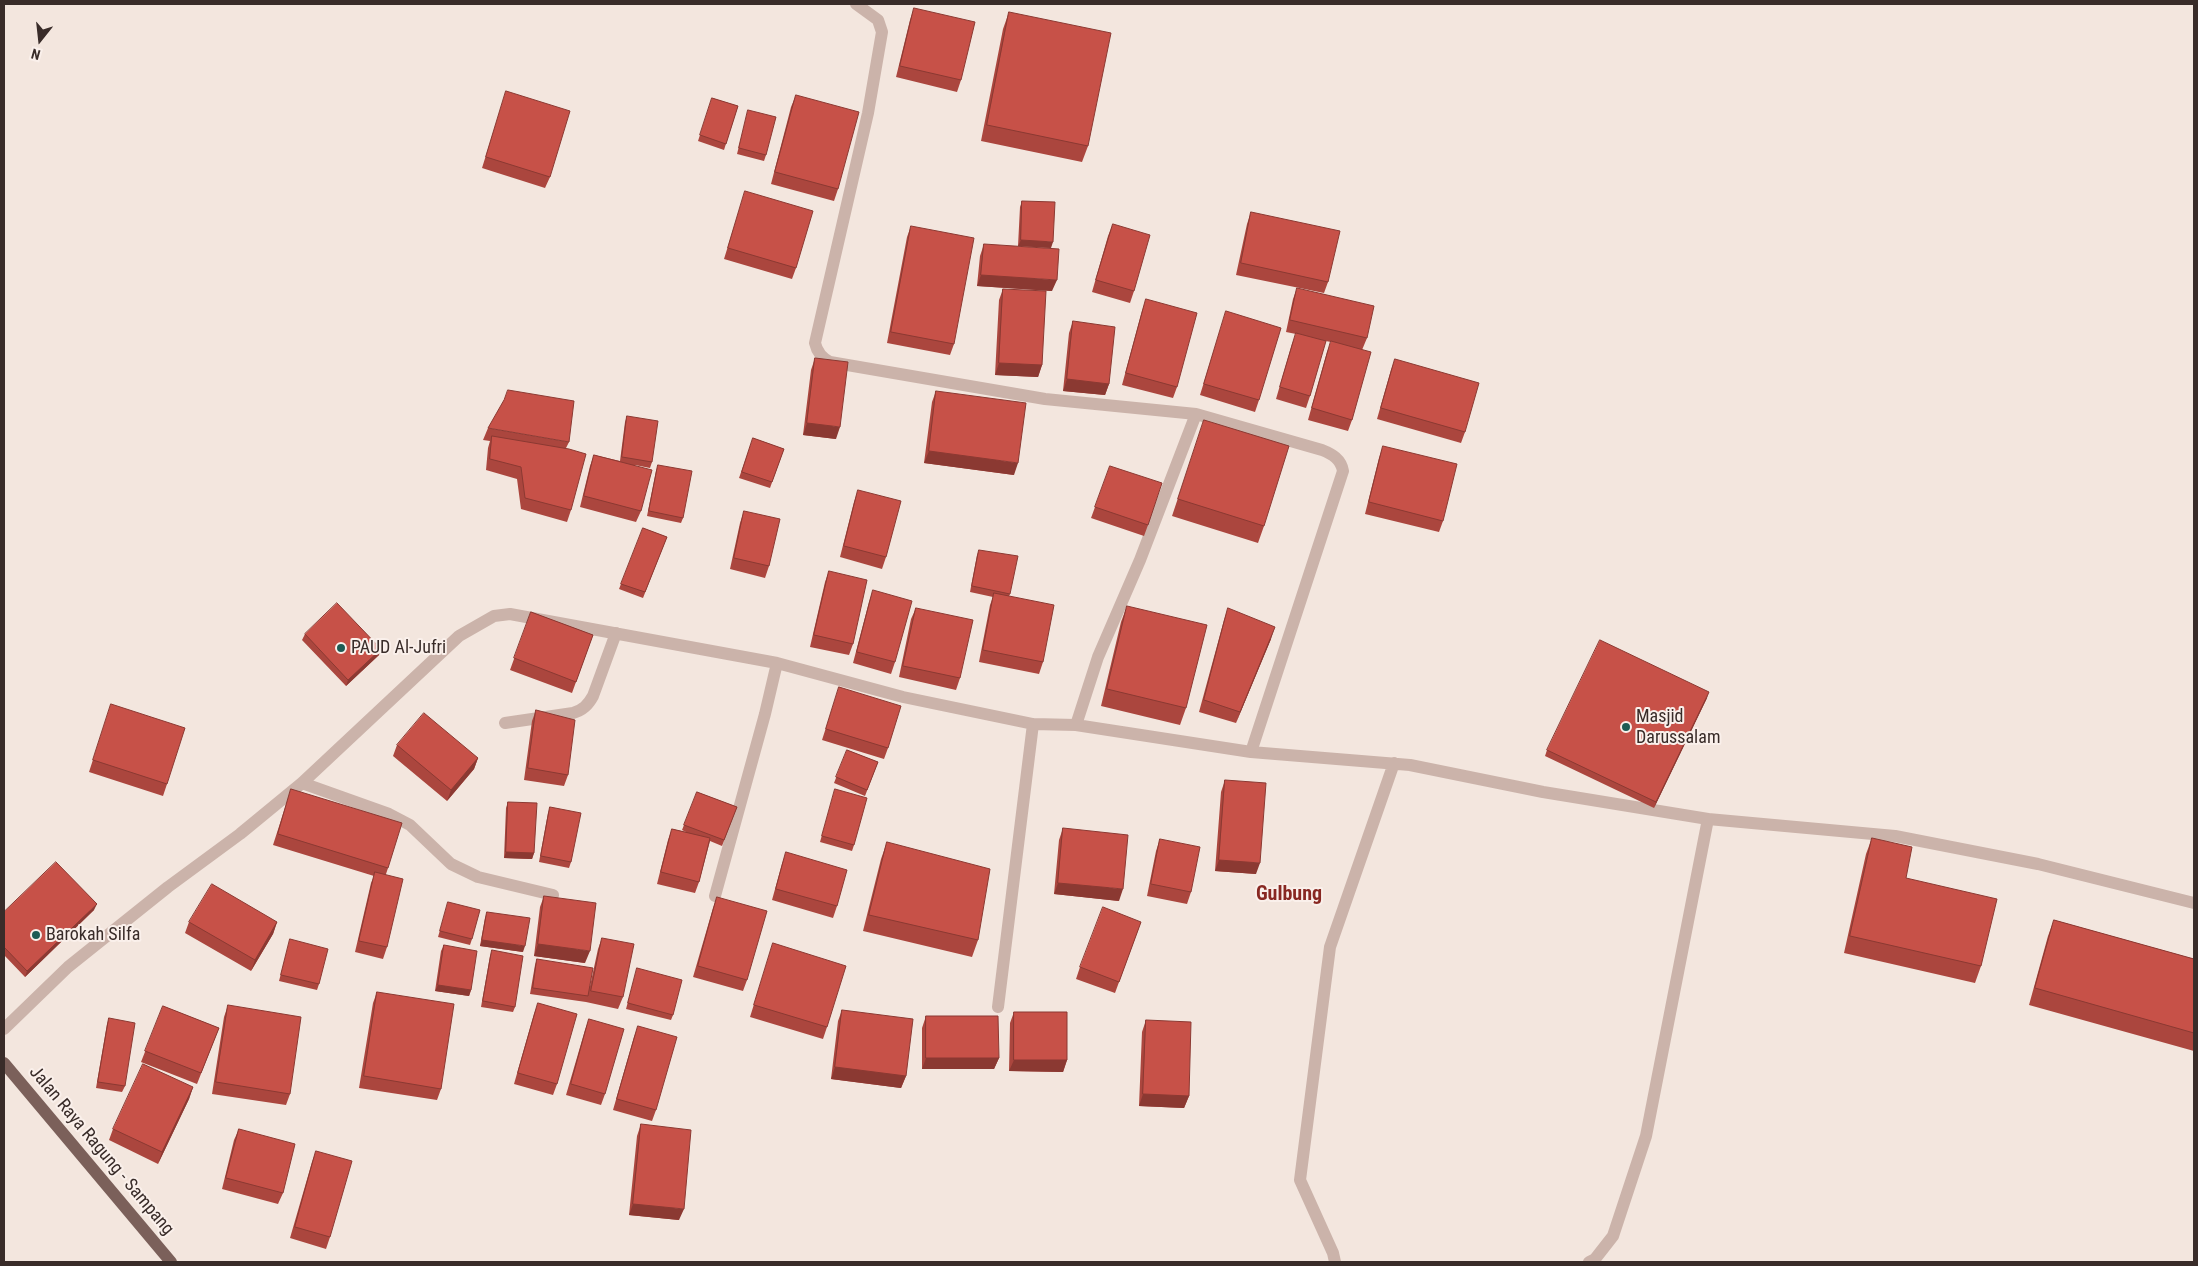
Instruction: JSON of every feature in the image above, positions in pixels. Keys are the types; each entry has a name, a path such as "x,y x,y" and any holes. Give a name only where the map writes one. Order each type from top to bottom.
{"main road":[{"name":"Jalan Raya Ragung - Sampang","path":"4,1063 171,1262"}],"street":[{"path":"856,4 878,20 882,32 868,113 816,343 821,356 830,362 1045,399 1196,414 1330,453 1342,464 1343,471 1251,752"},
{"path":"1076,725 1098,657 1140,560 1196,414"},
{"path":"4,1029 68,967 168,887 240,834 302,783 459,636 494,616 510,614 777,663 903,697 1033,724 1076,725 1251,752 1394,763 1543,792 1708,819 1895,836 2038,864 2194,903"},
{"path":"505,723 573,714 581,710 594,696 616,633"},
{"path":"715,896 765,714 777,663"},
{"path":"998,1007 1033,724"},
{"path":"1335,1262 1334,1253 1300,1180 1330,947 1394,763"},
{"path":"302,783 389,814 410,825 451,864 478,877 553,895"},
{"path":"1589,1262 1594,1260 1613,1236 1646,1136 1708,819"}],"building":[{"path":"914,8 975,22 961,80 900,66"},
{"path":"1009,12 1111,33 1088,146 987,125"},
{"path":"506,91 570,111 550,177 486,157"},
{"path":"796,95 859,112 838,189 775,172"},
{"path":"712,98 738,106 726,144 700,135"},
{"path":"748,110 776,117 766,155 739,148"},
{"path":"745,191 813,211 796,268 728,248"},
{"path":"1022,201 1055,202 1053,242 1021,240"},
{"path":"1251,212 1340,231 1328,282 1241,263"},
{"path":"1113,224 1150,235 1134,291 1096,280"},
{"path":"911,226 974,238 954,344 891,332"},
{"path":"984,244 1059,249 1057,280 981,275"},
{"path":"1297,288 1374,306 1367,338 1290,320"},
{"path":"1003,289 1046,291 1042,365 999,363"},
{"path":"1146,299 1197,313 1177,387 1126,373"},
{"path":"1226,311 1281,328 1259,400 1204,384"},
{"path":"1073,321 1115,327 1109,384 1067,379"},
{"path":"1296,333 1326,341 1310,396 1280,387"},
{"path":"1331,341 1371,352 1352,420 1312,408"},
{"path":"815,358 848,362 840,427 807,423"},
{"path":"1395,359 1479,383 1465,432 1381,408"},
{"path":"508,390 574,401 569,442 488,428"},
{"path":"936,391 1026,403 1018,463 929,451"},
{"path":"627,416 658,421 652,462 622,457"},
{"path":"1204,420 1289,446 1264,526 1178,499"},
{"path":"492,436 569,449 586,454 571,510 525,498 521,467 490,459"},
{"path":"753,438 784,449 772,482 742,472"},
{"path":"1383,446 1457,464 1443,521 1369,502"},
{"path":"594,455 652,470 641,511 584,496"},
{"path":"658,465 692,471 683,518 649,511"},
{"path":"1110,466 1162,483 1148,525 1095,507"},
{"path":"858,490 901,501 886,557 844,546"},
{"path":"744,511 780,519 769,566 734,558"},
{"path":"643,528 667,537 645,592 621,584"},
{"path":"979,550 1018,556 1010,594 972,586"},
{"path":"829,571 867,580 853,644 814,635"},
{"path":"873,590 912,601 895,662 857,652"},
{"path":"994,593 1054,605 1043,662 983,650"},
{"name":"PAUD Al-Jufri","path":"337,603 381,649 348,680 305,634"},
{"path":"1127,606 1207,625 1186,708 1107,689"},
{"path":"916,608 973,620 960,678 903,666"},
{"path":"1228,608 1275,627 1240,712 1204,700"},
{"path":"531,612 593,635 576,682 514,658"},
{"name":"Masjid Darussalam","path":"1600,640 1709,692 1656,802 1547,750"},
{"path":"839,687 901,706 888,748 826,729"},
{"path":"111,704 185,728 167,784 93,760"},
{"path":"536,710 575,720 568,775 528,768"},
{"path":"424,713 478,758 451,790 397,745"},
{"path":"847,750 878,762 867,790 836,777"},
{"path":"1225,780 1266,783 1260,863 1219,860"},
{"path":"291,789 402,823 388,868 278,834"},
{"path":"835,789 867,798 854,845 822,836"},
{"path":"697,792 737,807 724,840 684,825"},
{"path":"508,802 537,803 534,853 506,852"},
{"path":"550,807 581,813 571,862 541,856"},
{"path":"1063,828 1128,835 1123,889 1058,883"},
{"path":"672,829 710,838 699,882 661,872"},
{"path":"1872,838 1912,847 1906,878 1997,899 1981,966 1850,936"},
{"path":"1160,839 1200,847 1191,892 1151,884"},
{"path":"887,842 990,869 978,940 869,915"},
{"path":"786,852 847,870 837,906 776,889"},
{"name":"Barokah Silfa","path":"56,862 97,904 27,971 4,947 4,912"},
{"path":"375,872 403,879 387,947 359,941"},
{"path":"212,884 277,922 255,960 189,922"},
{"path":"544,896 596,903 590,951 538,944"},
{"path":"717,897 767,911 747,980 698,966"},
{"path":"448,902 480,910 472,939 440,931"},
{"path":"1103,907 1141,922 1119,982 1080,967"},
{"path":"487,912 530,918 525,946 482,940"},
{"path":"2054,920 2194,959 2194,1033 2035,988"},
{"path":"602,938 634,944 623,997 591,991"},
{"path":"290,939 328,949 319,984 281,975"},
{"path":"773,943 846,966 827,1027 754,1005"},
{"path":"444,945 477,951 471,990 438,985"},
{"path":"492,950 523,956 515,1007 483,1001"},
{"path":"537,959 593,968 588,996 533,988"},
{"path":"637,968 682,980 673,1015 628,1003"},
{"path":"377,992 454,1004 441,1089 364,1076"},
{"path":"538,1003 577,1014 557,1084 518,1073"},
{"path":"228,1005 301,1017 290,1094 216,1082"},
{"path":"163,1006 219,1028 201,1073 145,1051"},
{"path":"842,1010 913,1019 906,1076 835,1067"},
{"path":"1014,1012 1067,1012 1067,1060 1014,1060"},
{"path":"926,1016 998,1016 999,1058 926,1058"},
{"path":"109,1018 135,1023 125,1086 98,1082"},
{"path":"589,1019 624,1029 605,1094 571,1084"},
{"path":"1146,1020 1191,1022 1189,1096 1143,1094"},
{"path":"638,1026 677,1037 656,1110 617,1099"},
{"path":"143,1064 193,1087 162,1152 113,1129"},
{"path":"641,1124 691,1130 684,1209 633,1204"},
{"path":"239,1129 295,1144 283,1193 226,1178"},
{"path":"316,1151 352,1161 330,1237 295,1227"}],"place":[{"name":"PAUD Al-Jufri","path":"341,648"},
{"name":"Masjid Darussalam","path":"1626,727"},
{"name":"Barokah Silfa","path":"36,935"}],"district":[{"name":"Gulbung","path":"1289,895"}]}
